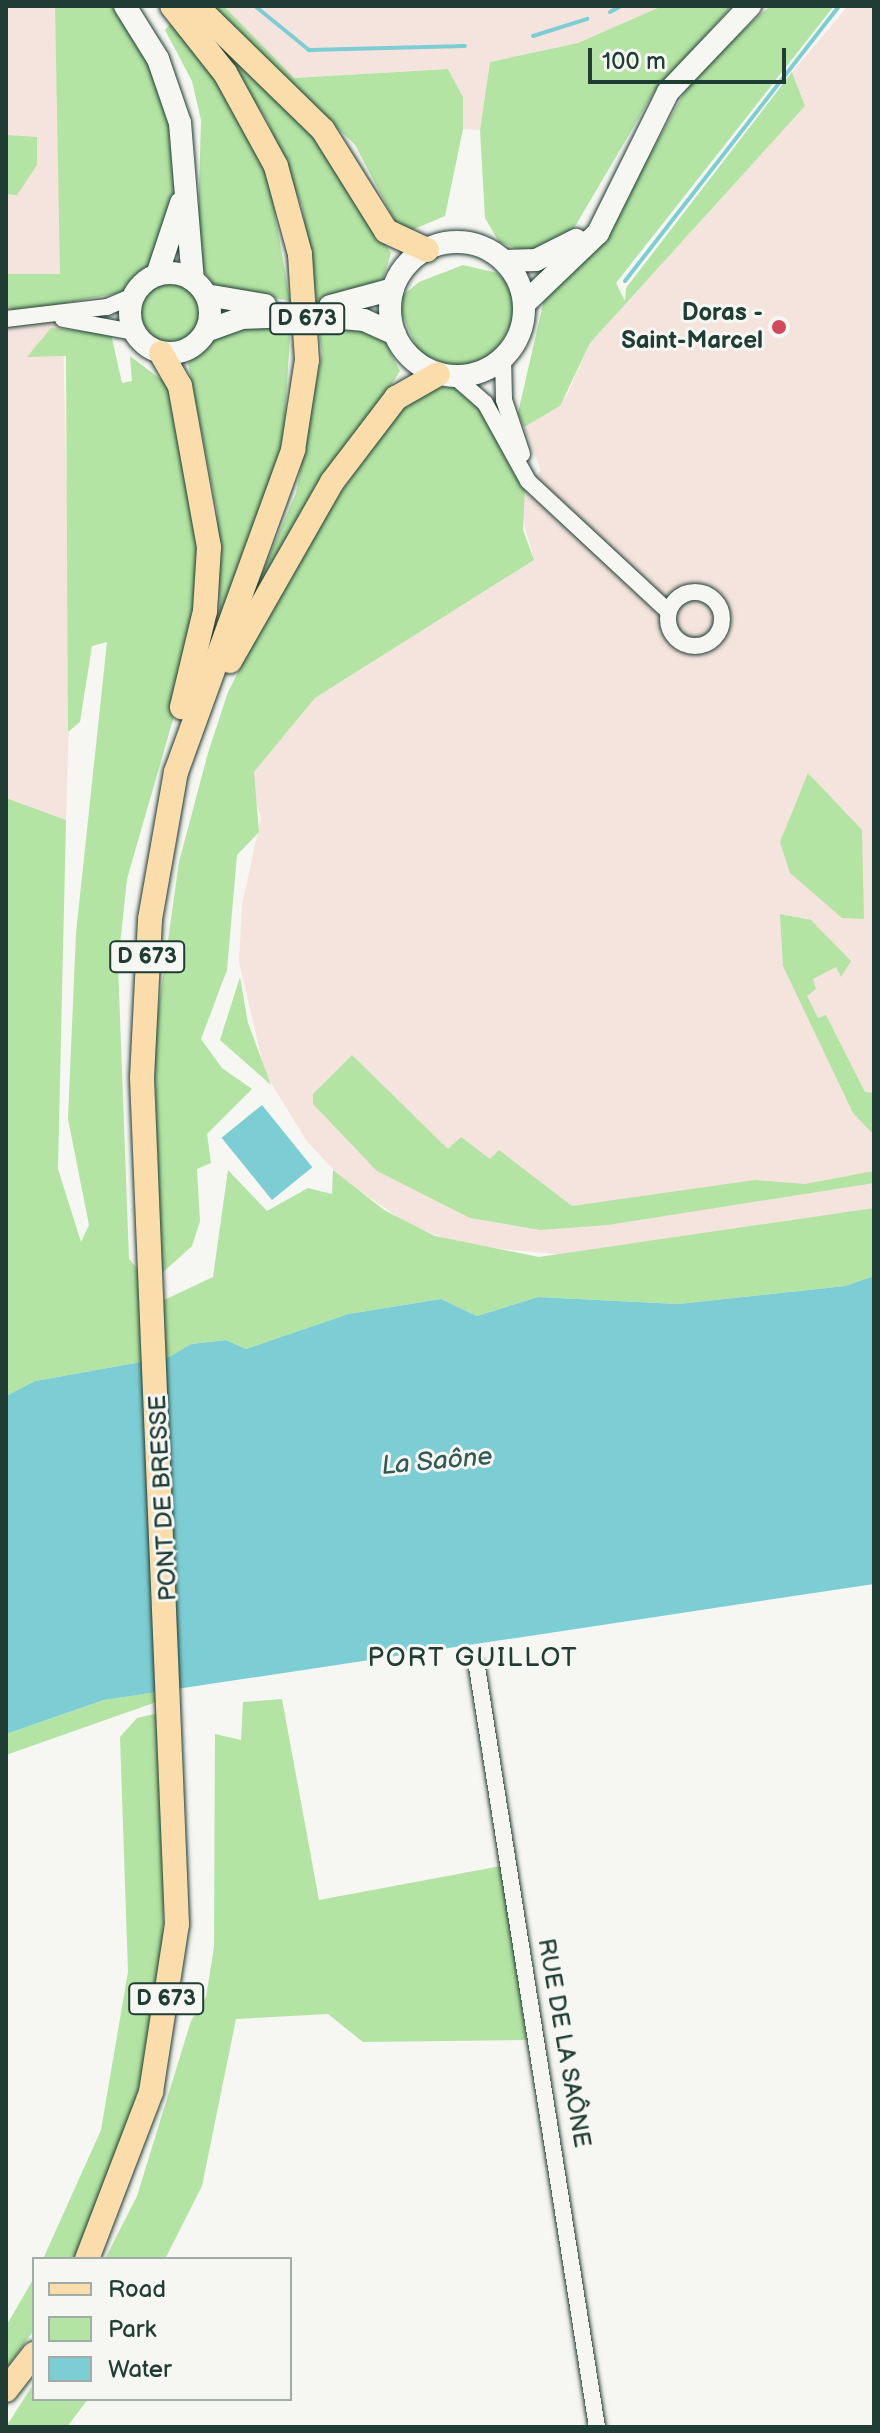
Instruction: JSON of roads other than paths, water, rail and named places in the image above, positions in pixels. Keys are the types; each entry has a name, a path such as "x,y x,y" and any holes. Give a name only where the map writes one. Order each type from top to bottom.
{"main road":[{"path":"125,6 174,101 206,331"},
{"name":"D 673","path":"150,919 159,848 194,717 293,450 307,360 300,254 276,166 225,73 172,6"},
{"path":"196,6 323,130 386,231 427,250 461,243 504,261 561,251 615,197"},
{"path":"524,304 598,233 668,92 750,6"},
{"path":"159,848 209,567 184,402 161,353 134,332 133,296 157,275 186,178"},
{"path":"427,250 393,289 369,301 321,311 364,320 395,334 416,363 446,375"},
{"path":"150,919 205,725 259,600 382,415 405,388 503,358 520,333 524,304 504,261"},
{"path":"157,275 294,311 241,318 206,331 192,347 161,353"},
{"path":"393,289 395,334"},
{"name":"PONT DE BRESSE","path":"88,2257 151,2092 177,1924 174,1726 142,1078 150,919"},
{"path":"6,2390 32,2357"}],"street":[{"path":"6,319 46,317 133,296"},
{"path":"46,317 134,332"},
{"path":"503,358 507,414 542,495"},
{"path":"446,375 485,403 542,495 668,611"},
{"name":"RUE DE LA SAÔNE","path":"477,1667 597,2427"}],"water":[{"path":"262,1105 312,1167 272,1200 222,1138"},
{"name":"La Saône","path":"874,1276 874,1584 104,1700 6,1734 6,1396 35,1381 169,1357 191,1344 226,1340 246,1349 348,1314 441,1299 477,1316 538,1297 678,1304 845,1286"}],"waterway":[{"path":"255,6 309,50 465,46"},
{"path":"610,12 621,6"},
{"path":"625,281 839,6"},
{"path":"533,36 587,19"}],"place":[{"name":"Doras - Saint-Marcel","path":"779,327"}],"district":[{"name":"PORT GUILLOT","path":"473,1659"}]}
